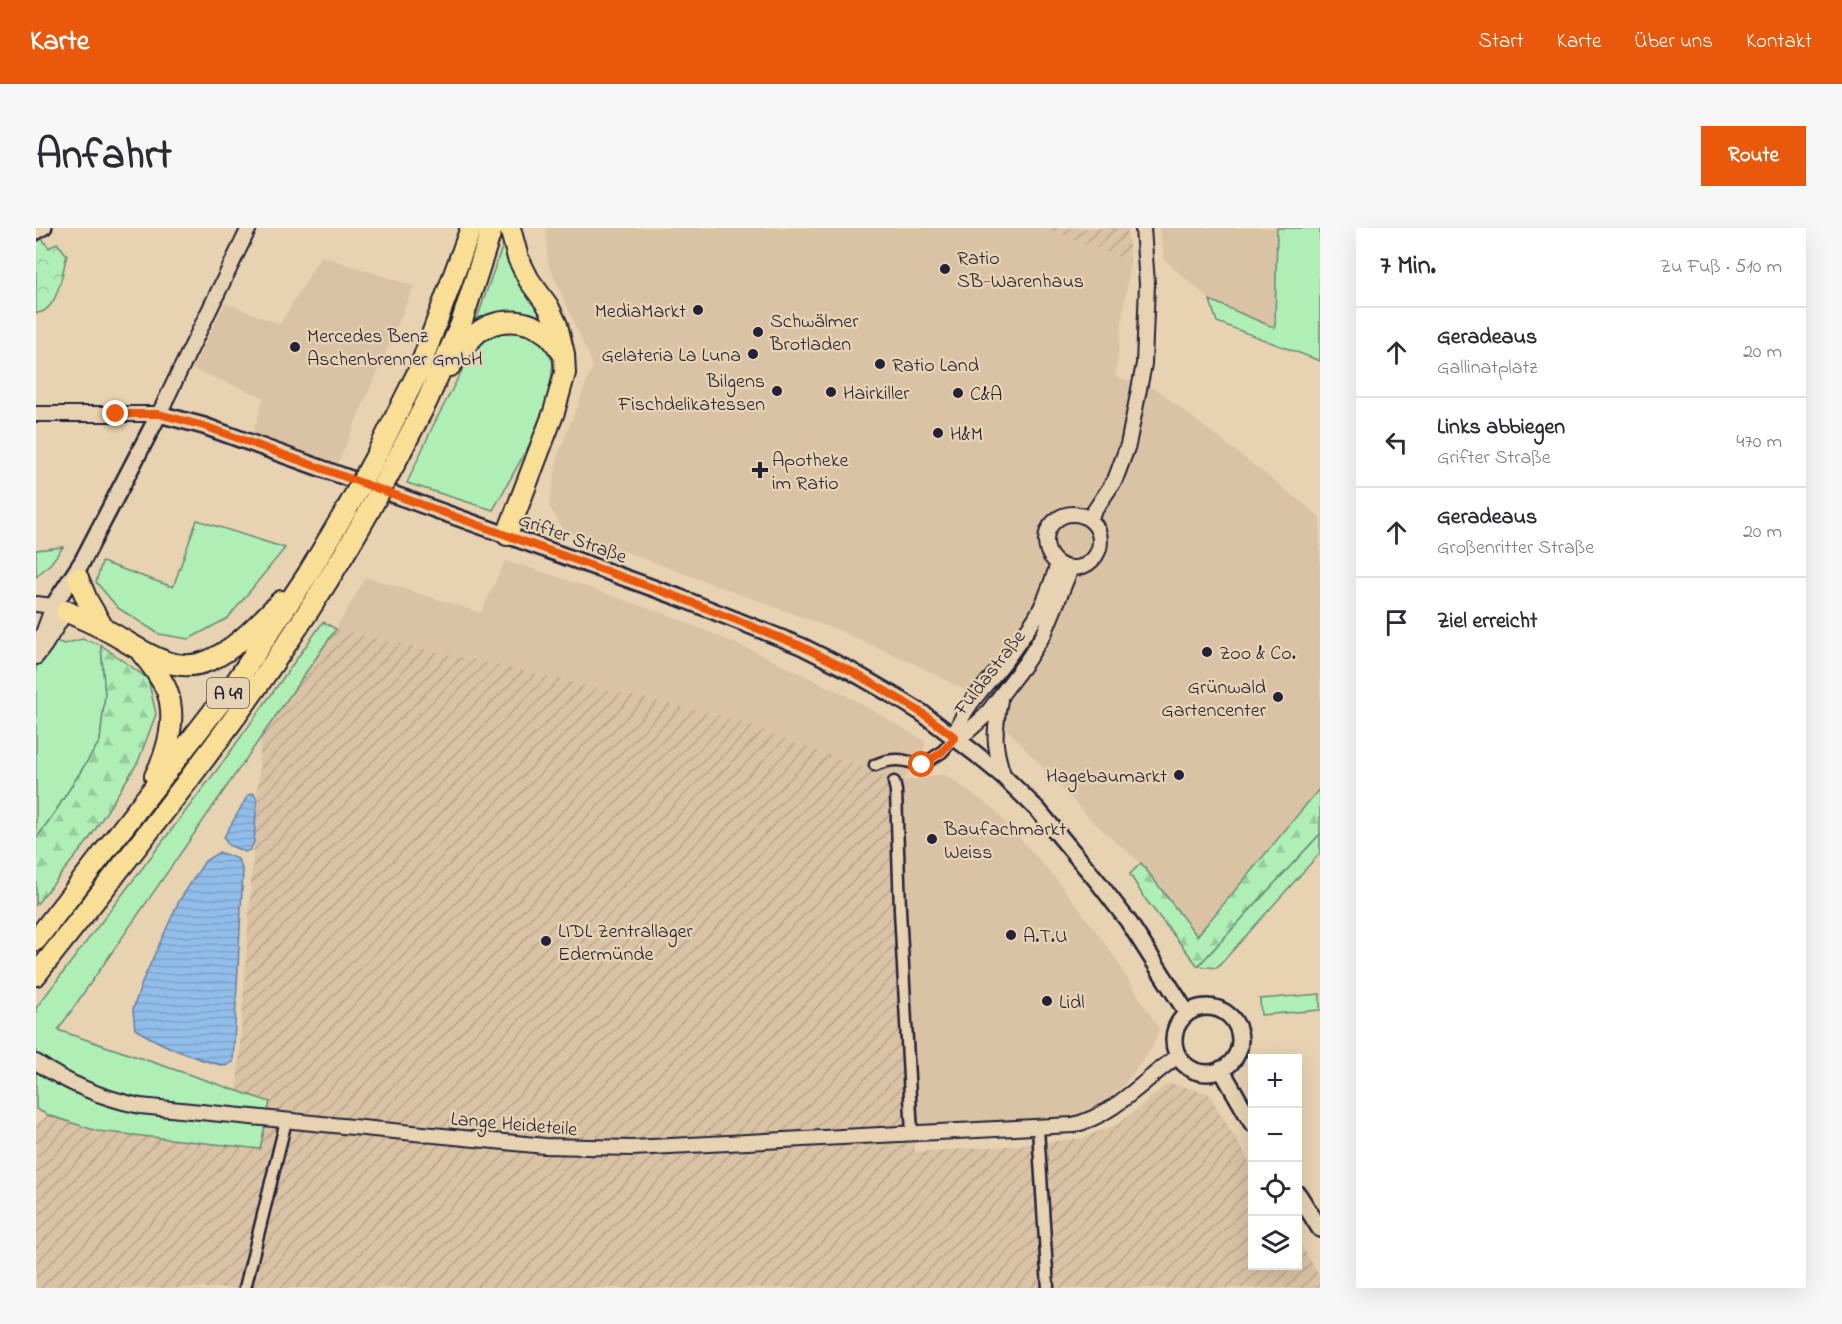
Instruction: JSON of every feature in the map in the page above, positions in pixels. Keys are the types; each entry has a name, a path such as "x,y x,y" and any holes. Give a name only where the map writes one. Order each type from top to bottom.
{"highway":[{"name":"A 49","path":"36,940 236,682 308,573 375,458 419,370 471,228"},
{"name":"A 49","path":"36,975 253,692 343,558 427,401 461,324 492,228"},
{"path":"507,534 555,412 565,374 564,354 557,325 518,258 510,228"},
{"path":"427,401 468,343 478,333 493,324 510,321 530,324 546,333 564,354"},
{"path":"80,570 87,600 104,629"},
{"path":"59,609 104,629 141,652 177,664 196,664 209,661 234,645 308,573"},
{"path":"141,652 163,682 170,703 171,715 164,757 141,806"}],"main road":[{"name":"Grifter Straße","path":"159,414 204,426 678,597 801,646 901,700 955,737 1004,777 1038,810 1128,921 1188,1013"},
{"path":"59,609 159,414"},
{"path":"1209,1007 1224,1012 1234,1023 1239,1036 1238,1049 1232,1061 1221,1069 1208,1073 1188,1066 1178,1056 1174,1043 1175,1030 1188,1013 1209,1007"},
{"path":"1221,1069 1248,1116"},
{"path":"1302,1200 1320,1229"}],"street":[{"path":"36,234 45,228"},
{"path":"36,414 159,414 249,228"},
{"path":"1089,519 1115,480 1128,445 1144,364 1147,284 1143,228"},
{"path":"1073,514 1089,519 1098,531 1100,546 1092,560 1079,568 1065,566 1053,560 1046,546 1047,531 1051,524 1065,515 1073,514"},
{"name":"Fuldastraße","path":"955,737 966,733 985,716 1026,662 1044,634 1065,566"},
{"name":"Fuldastraße","path":"955,737 963,713 1004,663 1034,621 1065,566"},
{"path":"36,604 59,609"},
{"path":"36,652 59,609"},
{"path":"36,657 45,645 59,609"},
{"path":"1001,695 995,725 995,744 1004,777"},
{"path":"876,765 889,759 900,759 922,765 942,752 955,737"},
{"path":"894,782 912,1134"},
{"name":"Lange Heideteile","path":"36,1062 66,1081 85,1089 121,1102 159,1109 545,1146 632,1148 1073,1125 1109,1111 1155,1072 1178,1056"},
{"path":"245,1288 286,1121"},
{"path":"1038,1128 1048,1288"}],"shaded area":[{"path":"546,228 1044,228 1130,261 1115,377 1156,389 1320,517 1320,788 1197,937 1141,863 1093,822 1005,727 961,688 913,663 843,632 563,529 549,506 558,456 593,366 548,263"},
{"path":"1044,228 1127,228 1130,261"},
{"path":"1159,228 1277,228 1276,328 1210,300 1165,260"},
{"name":"Mercedes Benz Aschenbrenner GmbH","path":"321,256 414,286 338,463 253,433 264,397 192,369 225,303 280,324"},
{"path":"505,561 676,618 762,655 853,699 925,741 923,759 902,781 944,774 994,809 1062,886 1111,952 1159,1029 1152,1048 1122,1087 1085,1116 1039,1123 915,1128 900,781 724,716 336,629 366,577 481,613"},
{"path":"336,629 724,716 900,781 915,1128 914,1152 1083,1138 1120,1123 1169,1083 1208,1093 1248,1159 1248,1270 1302,1270 1302,1247 1320,1277 1320,1288 36,1288 36,1125 48,1115 97,1131 259,1149 270,1102 237,1091 261,738"}],"green space":[{"path":"1277,228 1320,228 1320,361 1217,322 1210,300 1275,328"},
{"path":"506,238 552,325 534,321 472,332 497,261"},
{"path":"42,239 49,248 57,243 67,255 54,299 43,311 36,313 36,243"},
{"path":"507,328 530,332 546,346 553,363 542,422 493,510 407,483 433,426 469,357 484,337"},
{"path":"197,520 285,548 228,618 189,639 159,634 118,608 96,582 102,562 173,587"},
{"path":"63,547 51,563 36,577 36,550"},
{"path":"323,622 336,629 58,1030 270,1102 260,1149 97,1131 36,1109 36,1008 223,762"},
{"path":"36,634 64,644 82,639 101,645 105,695 100,741 36,839"},
{"path":"101,645 148,679 156,714 138,762 88,841 36,905 36,839 100,741 105,695"},
{"path":"1320,788 1320,834 1198,966 1143,896 1130,874 1141,863 1197,936"},
{"path":"1320,834 1320,853 1217,968 1198,966"},
{"path":"1320,994 1320,1010 1261,1015 1260,999"}],"water":[{"path":"253,793 257,799 254,842 250,850 245,852 228,845 224,837 248,795"},
{"path":"219,852 238,859 243,871 233,1062 226,1066 179,1051 135,1029 133,1009 143,980 179,901 205,861"}],"place":[{"name":"Ratio SB-Warenhaus","path":"945,269"},
{"name":"MediaMarkt","path":"698,310"},
{"name":"Schwälmer Brotladen","path":"758,332"},
{"name":"Mercedes Benz Aschenbrenner GmbH","path":"295,347"},
{"name":"Gelateria La Luna","path":"753,354"},
{"name":"Ratio Land","path":"880,364"},
{"name":"Bilgens Fischdelikatessen","path":"777,391"},
{"name":"Hairkiller","path":"831,392"},
{"name":"C&A","path":"958,393"},
{"name":"H&M","path":"938,433"},
{"name":"Apotheke im Ratio","path":"760,470"},
{"name":"Zoo & Co.","path":"1207,652"},
{"name":"Grünwald Gartencenter","path":"1278,697"},
{"name":"Hagebaumarkt","path":"1179,775"},
{"name":"Baufachmarkt Weiss","path":"932,839"},
{"name":"A.T.U","path":"1011,935"},
{"name":"LIDL Zentrallager Edermünde","path":"546,941"},
{"name":"Lidl","path":"1047,1001"}],"route":[{"path":"116,414 159,414 204,426 678,597 801,646 901,700 955,737 935,758 922,765"}]}
